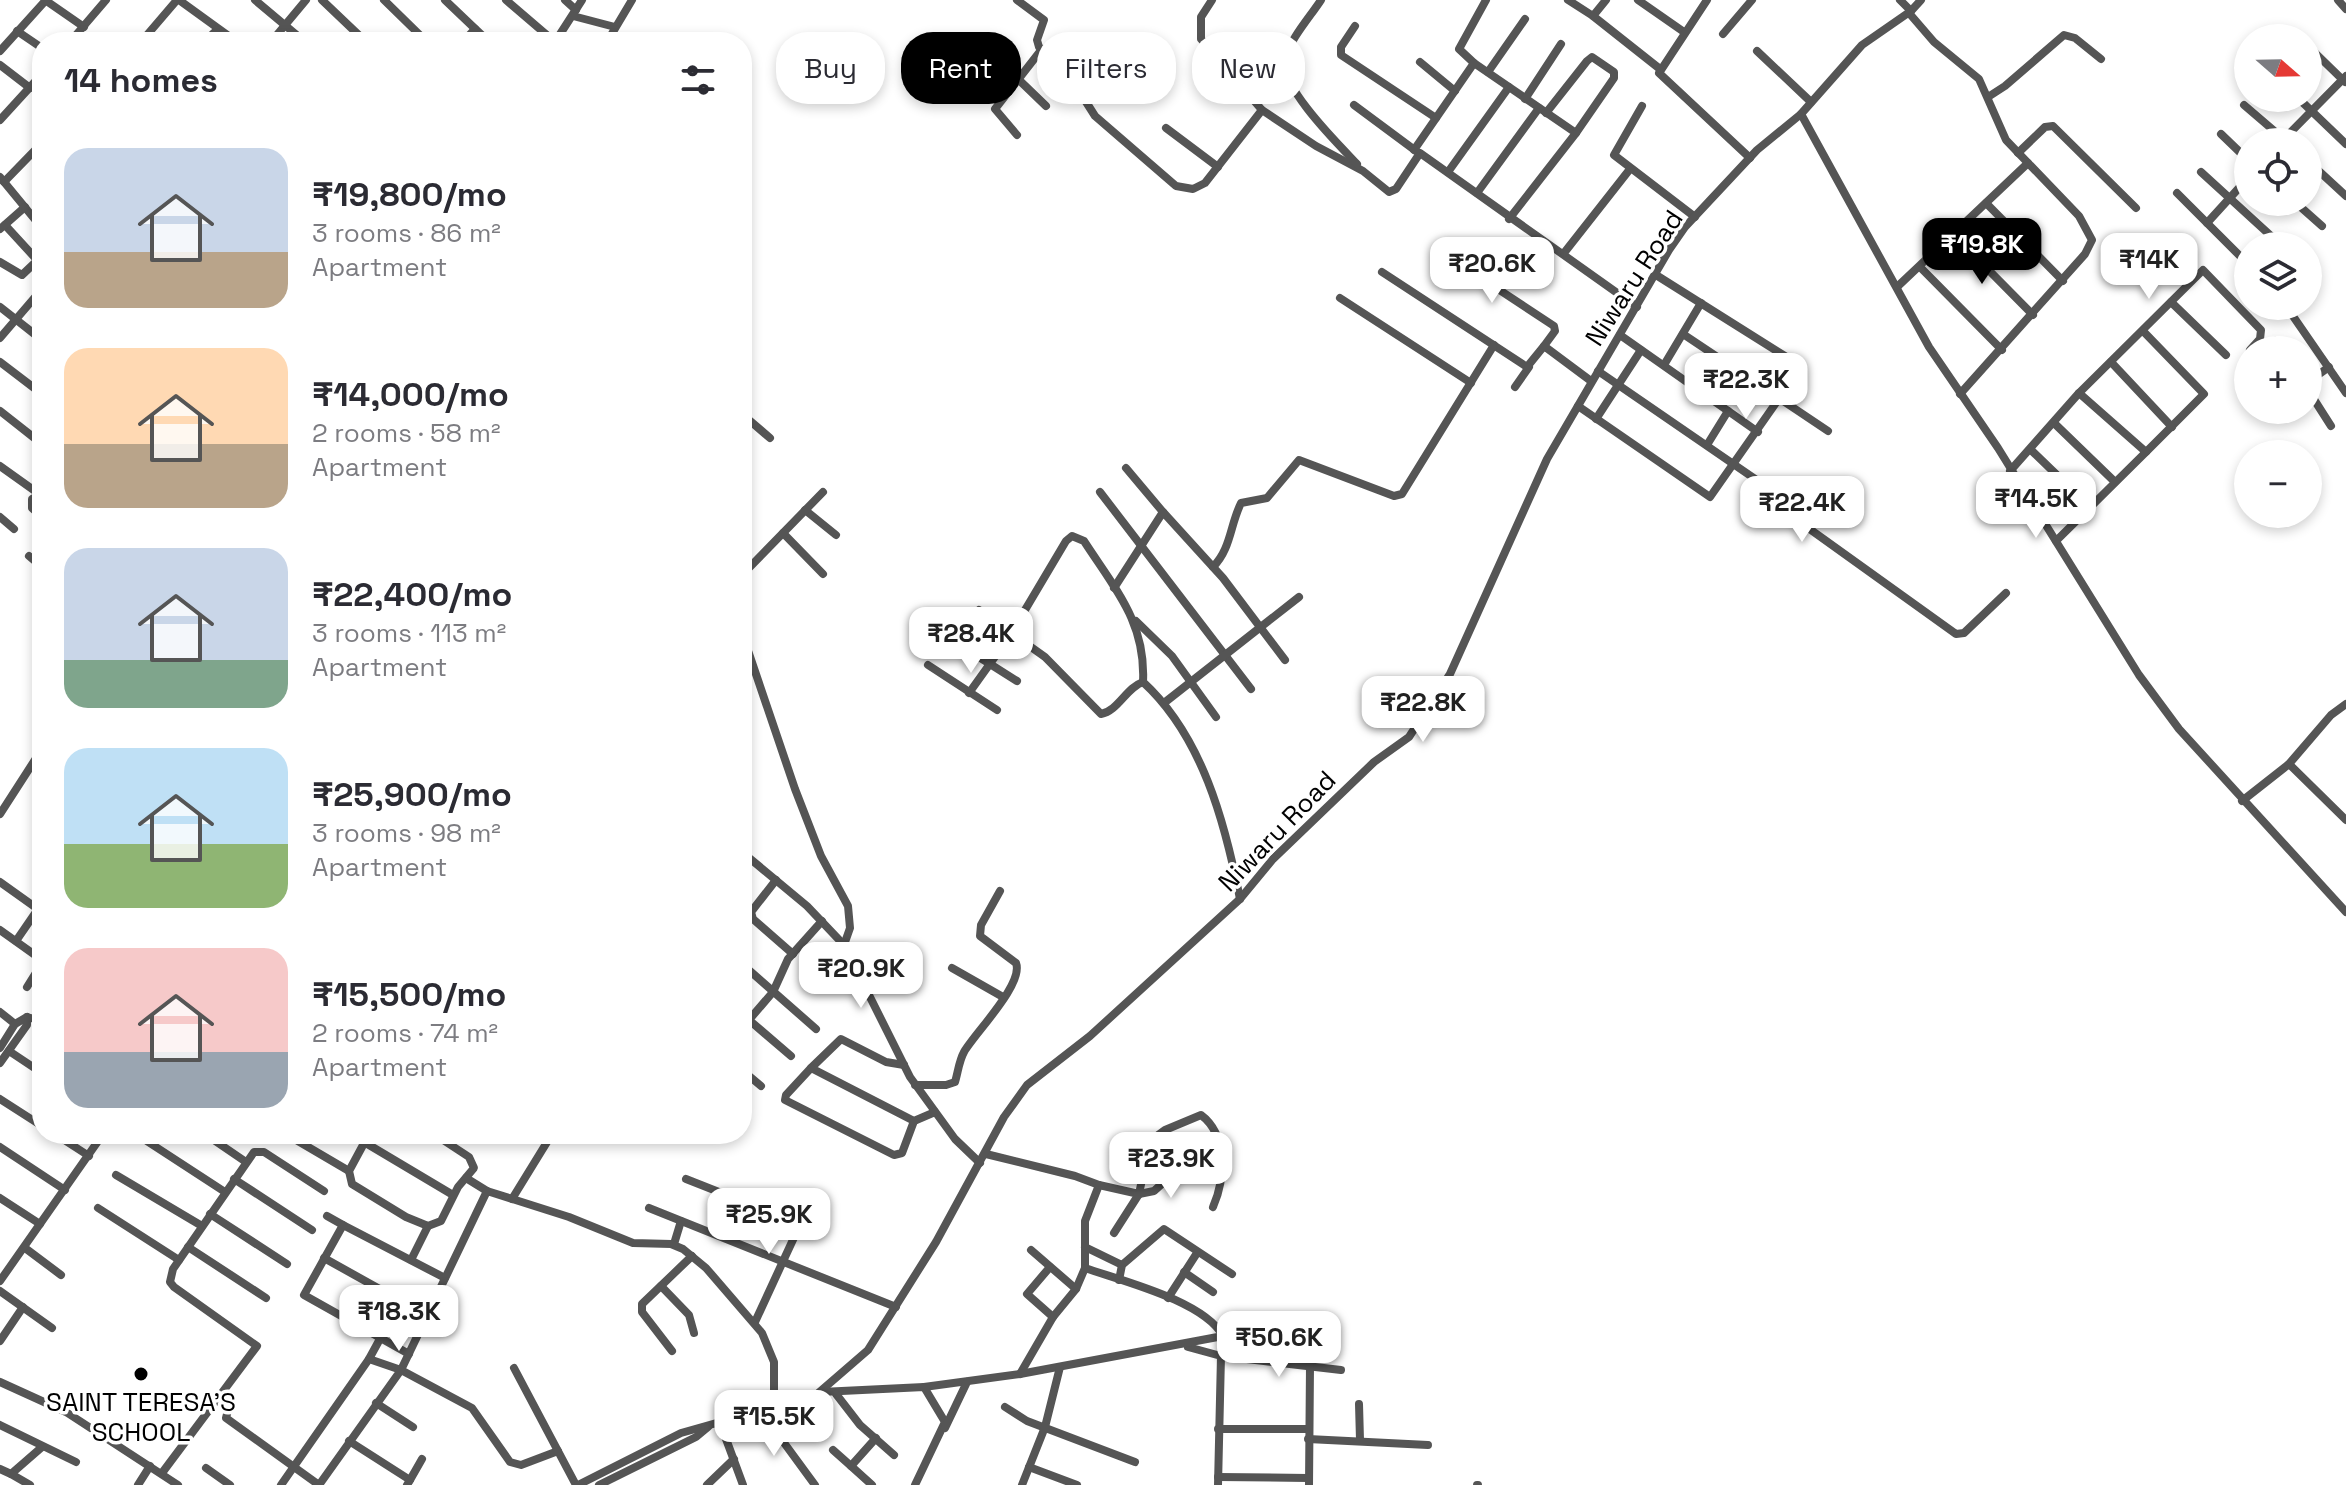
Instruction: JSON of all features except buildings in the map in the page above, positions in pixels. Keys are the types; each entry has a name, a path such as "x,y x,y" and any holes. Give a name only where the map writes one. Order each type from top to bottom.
{"street":[{"path":"0,51 45,0 84,27"},
{"path":"79,32 107,0"},
{"path":"150,32 178,0 220,32"},
{"path":"255,0 294,32"},
{"path":"279,32 306,0"},
{"path":"322,0 356,32"},
{"path":"384,0 417,32"},
{"path":"445,0 478,32"},
{"path":"506,0 543,32"},
{"path":"565,0 574,13 615,27"},
{"path":"562,32 582,0"},
{"path":"612,32 632,0"},
{"path":"1017,0 1044,20 1040,32"},
{"path":"1212,0 1201,17 1201,39 1262,110 1392,192 1436,118 1474,63"},
{"path":"1321,0 1288,51 1284,70 1326,131 1363,171"},
{"path":"1486,0 1459,49 1474,63 1576,133"},
{"path":"1568,0 1660,69 1666,83 1750,158"},
{"path":"1593,16 1606,0"},
{"path":"1638,0 1684,32"},
{"path":"1660,69 1707,0"},
{"path":"1723,34 1752,0"},
{"path":"1900,0 1934,42 1979,79 2000,132 2079,216 2091,233 2090,247 2063,281 1960,394"},
{"name":"Niwaru Road","path":"819,1394 868,1350 986,1154 1004,1117 1027,1085 1090,1036 1240,899 1273,859 1374,762 1409,737 1450,674 1547,459 1669,250 1750,158 1801,114 1862,45 1910,12 1921,0"},
{"path":"2338,0 2346,9"},
{"path":"1488,72 1525,19"},
{"path":"1355,26 1341,47 1341,55 1436,118"},
{"path":"472,32 475,29"},
{"path":"17,31 32,41"},
{"path":"1988,97 2064,35 2075,38 2101,59"},
{"path":"1525,99 1561,44"},
{"path":"1757,51 1811,102"},
{"path":"1021,75 1037,55"},
{"path":"2322,58 2345,79 2322,100"},
{"path":"1477,193 1587,61 1599,59 1614,72 1614,78 1509,219"},
{"path":"1420,62 1455,91"},
{"path":"0,65 30,88"},
{"path":"1021,82 1046,106"},
{"path":"1,117 32,86"},
{"path":"1448,172 1509,87"},
{"path":"999,104 995,109 1017,135"},
{"path":"1087,104 1095,116 1176,186 1199,188 1262,110"},
{"path":"1354,105 1509,219 1564,253 1637,307"},
{"path":"1642,106 1614,152 1630,169 1695,217"},
{"path":"2252,112 2270,128"},
{"path":"2295,128 2309,112"},
{"path":"2311,112 2346,144"},
{"path":"1801,114 1960,394 2147,686 2179,729 2242,801 2346,912"},
{"path":"2018,153 2045,127 2053,126 2136,208"},
{"path":"1166,128 1218,167"},
{"path":"2221,134 2234,147"},
{"path":"0,193 4,182 32,153"},
{"path":"1897,287 1921,268 2028,163"},
{"path":"1564,253 1630,169"},
{"path":"2201,172 2267,232"},
{"path":"2322,174 2346,196"},
{"path":"4,182 32,215"},
{"path":"2177,193 2234,250"},
{"path":"2207,223 2234,193"},
{"path":"1986,203 2063,281"},
{"path":"25,207 2,227 32,252"},
{"path":"2311,216 2322,226"},
{"path":"1954,235 2033,315"},
{"path":"1454,260 1554,326 1555,331 1515,387"},
{"path":"0,262 22,275 32,266"},
{"path":"1921,268 2002,350"},
{"path":"2010,471 2079,393 2206,270 2261,330 2260,336"},
{"path":"1382,272 1529,367"},
{"path":"1578,406 1708,497 1713,496 1799,370 1798,365 1656,275"},
{"path":"1340,298 1471,383"},
{"path":"0,338 32,302"},
{"path":"2171,302 2226,355"},
{"path":"1664,365 1701,303"},
{"path":"0,307 32,332"},
{"path":"2296,320 2346,393"},
{"path":"2056,541 2204,394 2143,331"},
{"path":"1683,334 1828,431"},
{"path":"1620,335 1758,432"},
{"path":"1213,567 1227,550 1229,529 1241,503 1267,498 1299,460 1394,496 1402,494 1494,345"},
{"path":"1544,346 1591,381"},
{"path":"1596,419 1641,350"},
{"path":"0,362 32,386"},
{"path":"2111,362 2172,427"},
{"path":"2322,372 2329,367"},
{"path":"1598,371 1777,494 1811,530 1958,635 2006,593"},
{"path":"2079,393 2146,452"},
{"path":"0,411 32,436"},
{"path":"1707,445 1728,411"},
{"path":"2322,412 2331,426"},
{"path":"752,423 770,438"},
{"path":"2054,423 2115,482"},
{"path":"2031,450 2091,508"},
{"path":"0,466 32,489"},
{"path":"1126,468 1213,567 1285,660"},
{"path":"752,565 823,492"},
{"path":"1100,492 1251,689"},
{"path":"805,510 836,535"},
{"path":"1114,588 1163,512"},
{"path":"0,517 14,529"},
{"path":"783,533 823,574"},
{"path":"1025,610 1066,541 1072,536 1084,541 1135,620 1172,656 1216,717"},
{"path":"1164,703 1299,597"},
{"path":"979,610 1045,657 1101,714 1112,709 1130,687 1143,682"},
{"path":"1135,620 1144,649 1143,682 1164,703 1191,741 1227,840 1240,899"},
{"path":"969,693 1012,633"},
{"path":"949,638 1017,681"},
{"path":"752,662 821,856 848,906 850,928 844,945"},
{"path":"928,665 997,710"},
{"path":"2242,801 2289,764 2321,725 2346,704"},
{"path":"0,814 32,764"},
{"path":"2289,764 2346,820"},
{"path":"752,860 822,921 844,945 915,1085 955,1139 980,1163"},
{"path":"752,911 776,880"},
{"path":"0,882 32,905"},
{"path":"915,1085 955,1082 965,1049 1003,997 1019,967 982,941 980,932 1000,891"},
{"path":"752,913 769,935 793,954"},
{"path":"16,941 32,921"},
{"path":"752,1015 773,992 793,954 822,921"},
{"path":"0,930 32,953"},
{"path":"952,968 1003,997"},
{"path":"752,971 816,1029"},
{"path":"27,987 32,978"},
{"path":"0,1012 32,1020"},
{"path":"0,1063 4,1049 23,1020"},
{"path":"752,1028 791,1056"},
{"path":"904,1065 886,1062 841,1039 786,1095 785,1100 894,1155 902,1153 914,1121 935,1112"},
{"path":"4,1049 32,1067"},
{"path":"811,1068 914,1121"},
{"path":"752,1078 761,1086"},
{"path":"0,1099 32,1120"},
{"path":"986,1154 1139,1194 1154,1191 1164,1182 1162,1173 1148,1161 1145,1153 1150,1141 1175,1125 1201,1115 1219,1143 1221,1157 1220,1186 1213,1207"},
{"path":"70,1144 89,1156"},
{"path":"0,1281 97,1144"},
{"path":"151,1144 225,1192"},
{"path":"220,1144 246,1162"},
{"path":"303,1144 349,1171"},
{"path":"363,1144 349,1171 352,1184 406,1217 428,1226"},
{"path":"375,1144 453,1195"},
{"path":"411,1260 428,1226 441,1221 453,1195 474,1168 469,1157 449,1144"},
{"path":"512,1199 546,1144"},
{"path":"0,1147 65,1190"},
{"path":"162,1473 257,1346 174,1287 171,1274 179,1260 246,1162 259,1150 324,1191"},
{"path":"1114,1233 1139,1194 1148,1161"},
{"path":"116,1175 202,1226"},
{"path":"466,1178 487,1191 633,1243 674,1244 692,1256 755,1322 774,1362 772,1407 782,1440 815,1485"},
{"path":"234,1179 312,1230"},
{"path":"686,1179 800,1224"},
{"path":"1020,1374 1053,1317 1076,1289 1085,1268 1085,1221 1099,1185"},
{"path":"228,1410 226,1418 319,1485 401,1370 487,1191"},
{"path":"0,1198 40,1224"},
{"path":"755,1322 809,1205"},
{"path":"98,1208 179,1260"},
{"path":"649,1208 896,1307"},
{"path":"210,1214 287,1264"},
{"path":"327,1216 445,1278"},
{"path":"674,1244 681,1221"},
{"path":"343,1225 304,1295 409,1354"},
{"path":"1119,1280 1122,1265 1164,1229 1171,1230 1197,1253 1232,1274"},
{"path":"188,1247 266,1298"},
{"path":"1085,1247 1122,1265"},
{"path":"25,1248 61,1275"},
{"path":"1031,1250 1076,1289"},
{"path":"1168,1298 1197,1253"},
{"path":"672,1351 642,1312 642,1304 692,1256"},
{"path":"324,1258 428,1316"},
{"path":"1050,1267 1027,1294 1053,1317"},
{"path":"1085,1268 1168,1298 1210,1322 1223,1336"},
{"path":"1184,1272 1213,1292"},
{"path":"661,1286 689,1315 694,1333"},
{"path":"0,1291 52,1328"},
{"path":"0,1341 23,1307"},
{"path":"599,1485 696,1437 719,1420 819,1394 967,1382 1184,1346 1223,1336 1267,1334"},
{"path":"281,1485 381,1337"},
{"path":"1184,1346 1221,1356 1341,1370"},
{"path":"1221,1356 1218,1481 1308,1482 1310,1366"},
{"path":"369,1359 401,1370 465,1402 516,1465 558,1451"},
{"path":"1022,1485 1045,1427 1060,1367"},
{"path":"514,1368 577,1485 681,1433 709,1427"},
{"path":"0,1382 66,1412 178,1485"},
{"path":"915,1485 967,1382"},
{"path":"924,1387 942,1412 943,1429"},
{"path":"836,1394 894,1455"},
{"path":"376,1403 413,1427"},
{"path":"1359,1404 1360,1440"},
{"path":"1005,1407 1045,1427 1135,1462"},
{"path":"719,1420 743,1485"},
{"path":"0,1425 76,1462"},
{"path":"1218,1429 1308,1429"},
{"path":"851,1466 876,1438"},
{"path":"1308,1439 1428,1445"},
{"path":"349,1441 409,1482 422,1459"},
{"path":"11,1474 30,1461 42,1447"},
{"path":"833,1450 872,1485"},
{"path":"707,1485 734,1459"},
{"path":"138,1485 150,1466"},
{"path":"1029,1467 1077,1485"},
{"path":"206,1468 230,1485"},
{"path":"0,1469 30,1485"}],"place":[{"name":"SAINT TERESA'S SCHOOL","path":"141,1374"}]}
